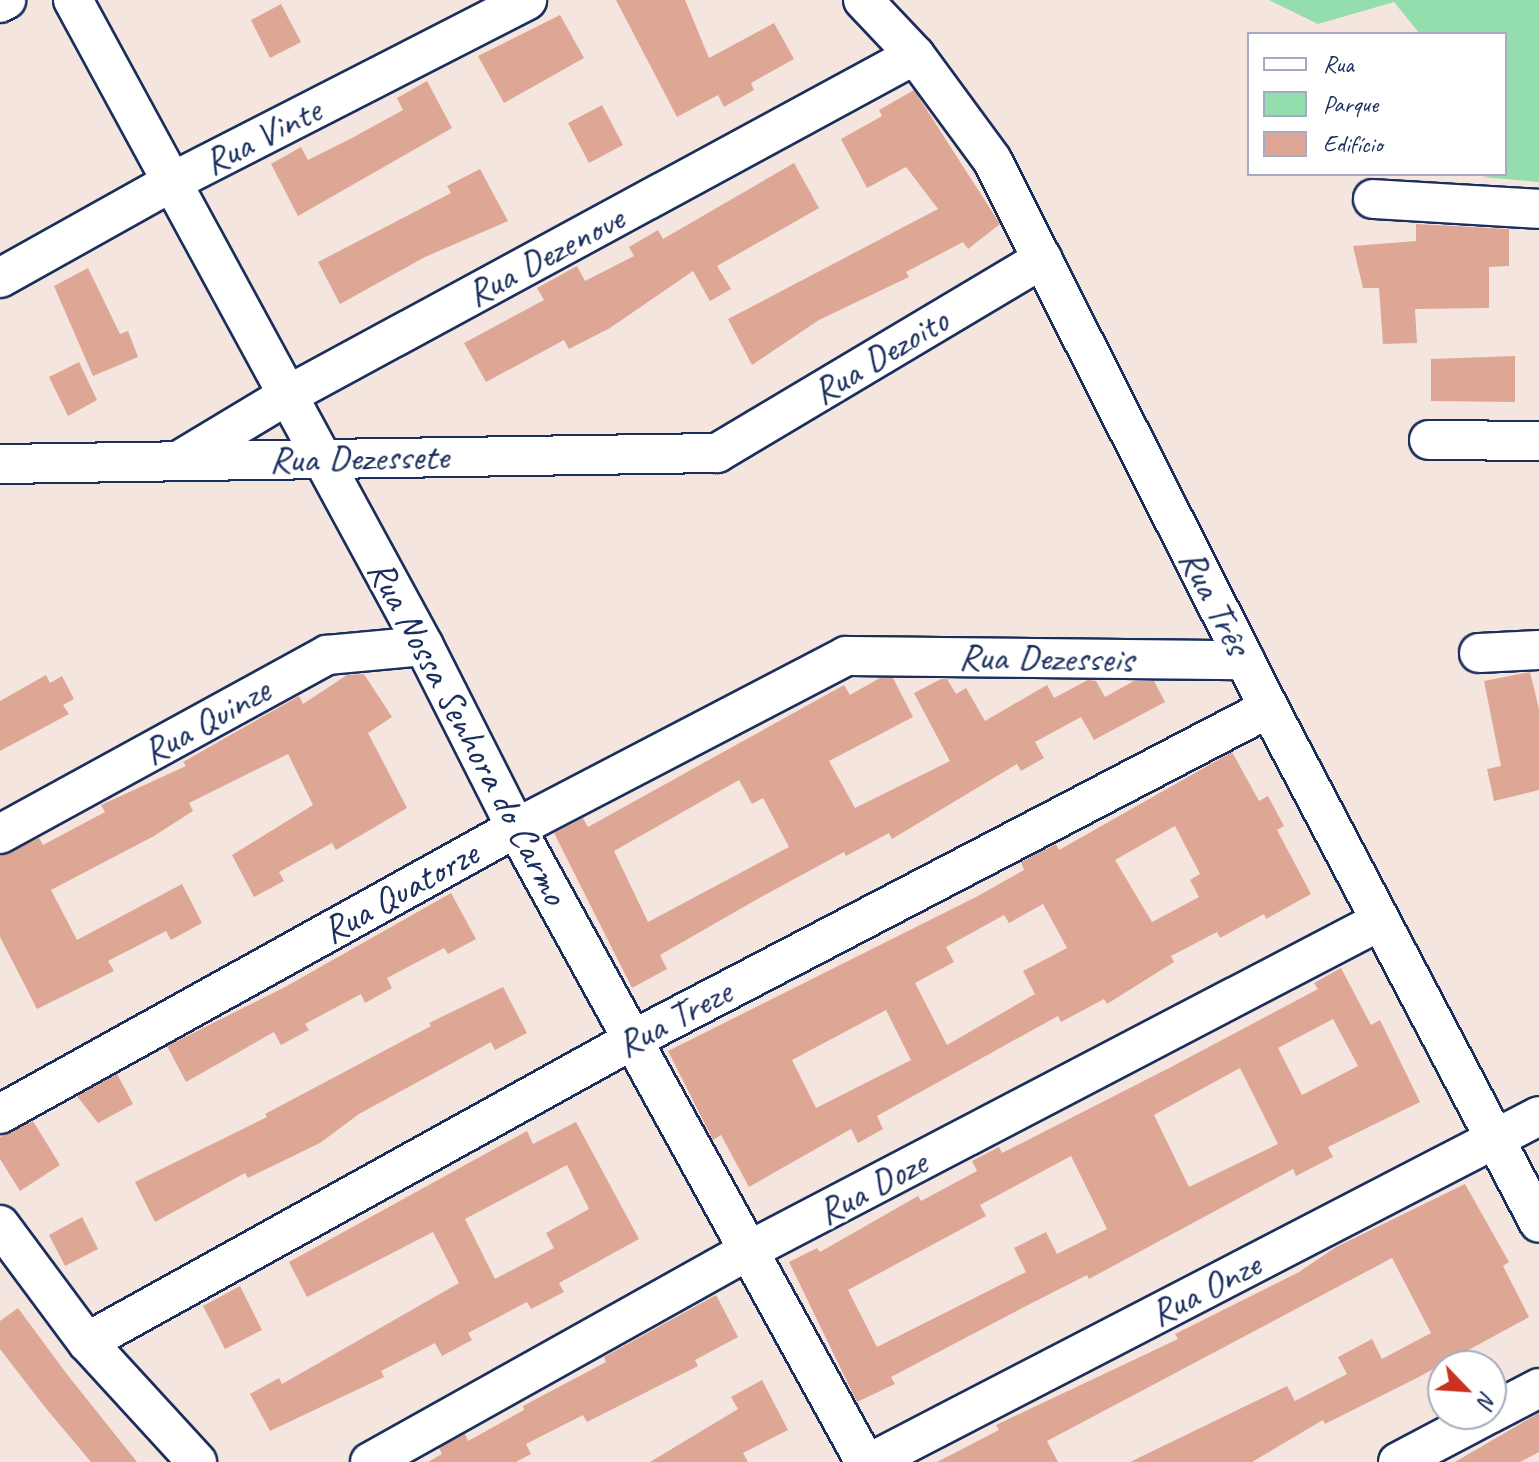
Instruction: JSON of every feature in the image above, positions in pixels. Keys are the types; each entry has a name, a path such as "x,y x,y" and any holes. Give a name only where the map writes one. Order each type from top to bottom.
{"street":[{"path":"0,3 6,0"},
{"name":"Rua Nossa Senhora do Carmo","path":"73,0 424,646 516,828 636,1038 746,1252 865,1462"},
{"name":"Rua Vinte","path":"0,278 172,182 527,0"},
{"name":"Rua Três","path":"863,0 915,55 992,160 1269,708 1539,1223"},
{"name":"Rua Dezenove","path":"178,461 288,395 915,55"},
{"path":"1373,199 1539,209"},
{"name":"Rua Dezoito","path":"717,453 1043,259"},
{"path":"1429,440 1539,441"},
{"name":"Rua Dezessete","path":"0,464 717,453"},
{"name":"Rua Quinze","path":"0,834 327,655 424,646"},
{"path":"1479,653 1539,650"},
{"name":"Rua Dezesseis","path":"846,656 1245,660"},
{"name":"Rua Quatorze","path":"0,1114 516,828 846,656"},
{"name":"Rua Treze","path":"87,1342 636,1038 1269,708"},
{"name":"Rua Doze","path":"370,1462 746,1252 1380,921"},
{"name":"Rua Onze","path":"871,1462 1539,1116"},
{"path":"0,1225 87,1342 197,1462"},
{"path":"1507,1404 1539,1388"},
{"path":"1398,1462 1458,1430"}],"green space":[{"path":"1269,0 1539,0 1539,182 1482,177 1507,176 1507,32 1418,32 1394,2 1318,24"}],"building":[{"path":"616,0 685,0 709,58 774,23 794,59 751,83 754,90 724,107 718,95 677,117"},
{"path":"281,4 301,42 270,58 251,20"},
{"path":"560,15 584,58 504,103 478,56"},
{"path":"427,81 452,128 298,216 271,164 301,147 308,160 352,138 403,110 397,98"},
{"path":"914,90 1000,224 968,249 963,242 906,272 909,277 819,320 752,365 728,319 938,209 906,167 867,188 841,139 882,116 879,110"},
{"path":"602,105 623,145 589,163 568,123"},
{"path":"794,163 819,208 717,266 731,289 710,301 693,271 610,328 569,349 564,340 486,382 464,343 544,300 537,288 577,266 585,281 634,256 629,247 658,230 663,239"},
{"path":"480,169 508,221 425,257 340,304 318,262 451,193 447,186"},
{"path":"1416,224 1509,229 1509,266 1489,267 1489,308 1415,309 1417,343 1383,344 1379,288 1363,288 1353,246 1416,241"},
{"path":"88,268 120,334 128,331 138,357 93,376 54,286"},
{"path":"1515,356 1515,402 1431,401 1431,359"},
{"path":"79,362 97,400 68,416 49,377"},
{"path":"1530,672 1539,709 1539,790 1494,801 1487,769 1501,766 1484,681"},
{"path":"364,674 392,717 368,733 407,808 336,850 332,843 279,872 284,881 254,897 232,855 313,805 288,754 189,803 193,811 154,836 51,890 77,940 182,884 202,923 171,940 166,931 108,961 114,971 37,1009 0,937 0,856 39,838 43,845 105,812 101,805 186,766 183,762 299,696 303,704 347,675"},
{"path":"46,675 50,683 62,676 74,699 63,705 69,714 0,751 0,701"},
{"path":"880,678 893,678 913,717 829,761 855,808 950,761 914,693 941,679 947,679 956,694 966,688 985,721 1047,685 1054,698 1088,680 1096,681 1105,697 1134,681 1154,681 1165,702 1094,740 1081,717 1035,742 1044,758 1021,771 1017,764 892,839 889,833 846,856 844,852 761,897 660,955 667,969 632,988 554,833 583,818 588,827 844,685 850,695","holes":["739,780 752,804 763,798 789,847 648,922 614,851"]},
{"path":"1232,752 1259,801 1268,796 1284,826 1277,830 1311,894 1266,919 1264,914 1220,938 1217,932 1171,956 1174,962 1107,1004 1104,999 1061,1022 1058,1016 877,1116 883,1129 858,1143 851,1129 749,1187 721,1135 713,1140 668,1051 976,897 1024,870 1021,862 1056,844 1059,850","holes":["1175,826 1200,874 1190,880 1199,897 1152,922 1115,860","1043,904 1067,948 1023,971 1035,994 947,1045 915,983 954,962 946,947 1004,915 1009,923","886,1010 911,1060 816,1108 792,1060"]},
{"path":"451,893 476,939 448,954 444,948 387,978 392,988 365,1003 361,994 305,1024 309,1030 281,1045 274,1032 186,1082 167,1046 285,987"},
{"path":"1341,968 1371,1025 1380,1020 1420,1102 1328,1147 1333,1157 1296,1176 1293,1169 1089,1279 1087,1275 1030,1304 891,1377 895,1384 857,1402 789,1262 817,1248 820,1252 918,1196 921,1201 977,1171 972,1161 999,1147 1002,1153 1173,1066 1318,989 1314,983","holes":["1333,1019 1358,1066 1302,1095 1278,1048","1240,1068 1278,1144 1189,1187 1154,1115","1071,1156 1107,1229 1057,1254 1046,1232 1014,1248 1026,1272 877,1347 848,1290 986,1216 980,1205"]},
{"path":"503,987 527,1033 495,1050 491,1042 359,1114 320,1143 248,1178 245,1173 155,1222 135,1182 267,1117 265,1114 431,1026 429,1023"},
{"path":"117,1074 133,1104 98,1123 77,1096"},
{"path":"33,1121 60,1165 20,1191 0,1159 0,1137"},
{"path":"576,1122 639,1239 559,1283 564,1292 531,1309 527,1302 468,1333 472,1340 442,1356 435,1343 381,1371 384,1377 270,1431 250,1394 279,1378 282,1384 459,1283 433,1232 307,1297 289,1262 527,1131 533,1144","holes":["567,1165 589,1209 546,1233 554,1248 495,1279 465,1219"]},
{"path":"1465,1184 1509,1262 1503,1266 1529,1317 1468,1350 1427,1350 1427,1372 1325,1424 1323,1420 1252,1462 1130,1462 1287,1386 1295,1401 1347,1374 1338,1357 1372,1339 1382,1359 1431,1333 1392,1258 1047,1441 1058,1462 937,1462 999,1430 996,1425 1178,1339 1175,1334 1299,1272 1336,1247"},
{"path":"82,1217 98,1249 65,1266 49,1235"},
{"path":"240,1286 262,1330 225,1349 203,1306"},
{"path":"716,1295 738,1337 695,1360 698,1366 587,1422 583,1415 526,1444 531,1454 516,1462 428,1462 442,1454 439,1448 465,1434 468,1441 524,1410 523,1406 606,1362 604,1357"},
{"path":"18,1308 137,1462 91,1462 44,1406 0,1349 0,1321"},
{"path":"762,1380 788,1430 743,1453 748,1462 650,1462 738,1409 731,1397"},
{"path":"1539,1413 1539,1452 1520,1462 1455,1462"}]}
